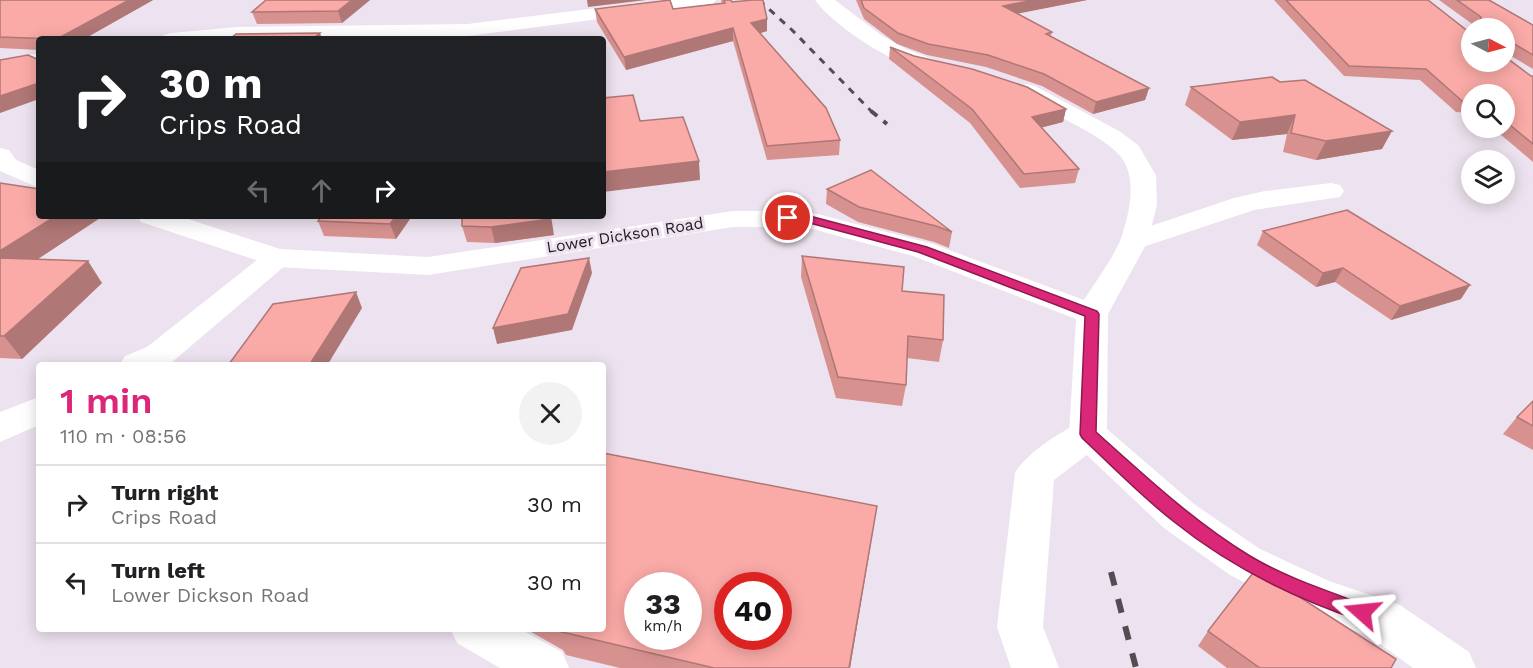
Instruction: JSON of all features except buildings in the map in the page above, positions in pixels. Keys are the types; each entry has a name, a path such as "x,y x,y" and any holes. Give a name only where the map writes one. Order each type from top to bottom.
{"street":[{"path":"204,36 237,33 468,30 707,0"},
{"path":"824,0 889,50 920,62 957,70"},
{"path":"0,67 36,60"},
{"path":"1009,83 1092,125 1129,150 1143,175 1143,205 1134,241 1092,314 1088,434 1179,516 1245,562 1318,598 1384,620 1452,668"},
{"path":"0,155 7,165 36,179"},
{"path":"1134,241 1244,204 1331,191"},
{"name":"Lower Dickson Road","path":"160,219 277,258 428,266 733,219 806,219 923,250 1092,314"},
{"path":"142,362 159,355 277,258"},
{"path":"0,428 36,411"},
{"path":"1035,668 1020,627 1035,473 1088,434"},
{"path":"480,632 545,668"}],"railway":[{"path":"759,0 792,30 871,111"},
{"path":"871,111 887,124"},
{"path":"1111,572 1136,668"}],"route":[{"path":"788,218 806,219 923,250 1092,314 1088,434 1179,516 1245,562 1318,598 1362,612"}]}
